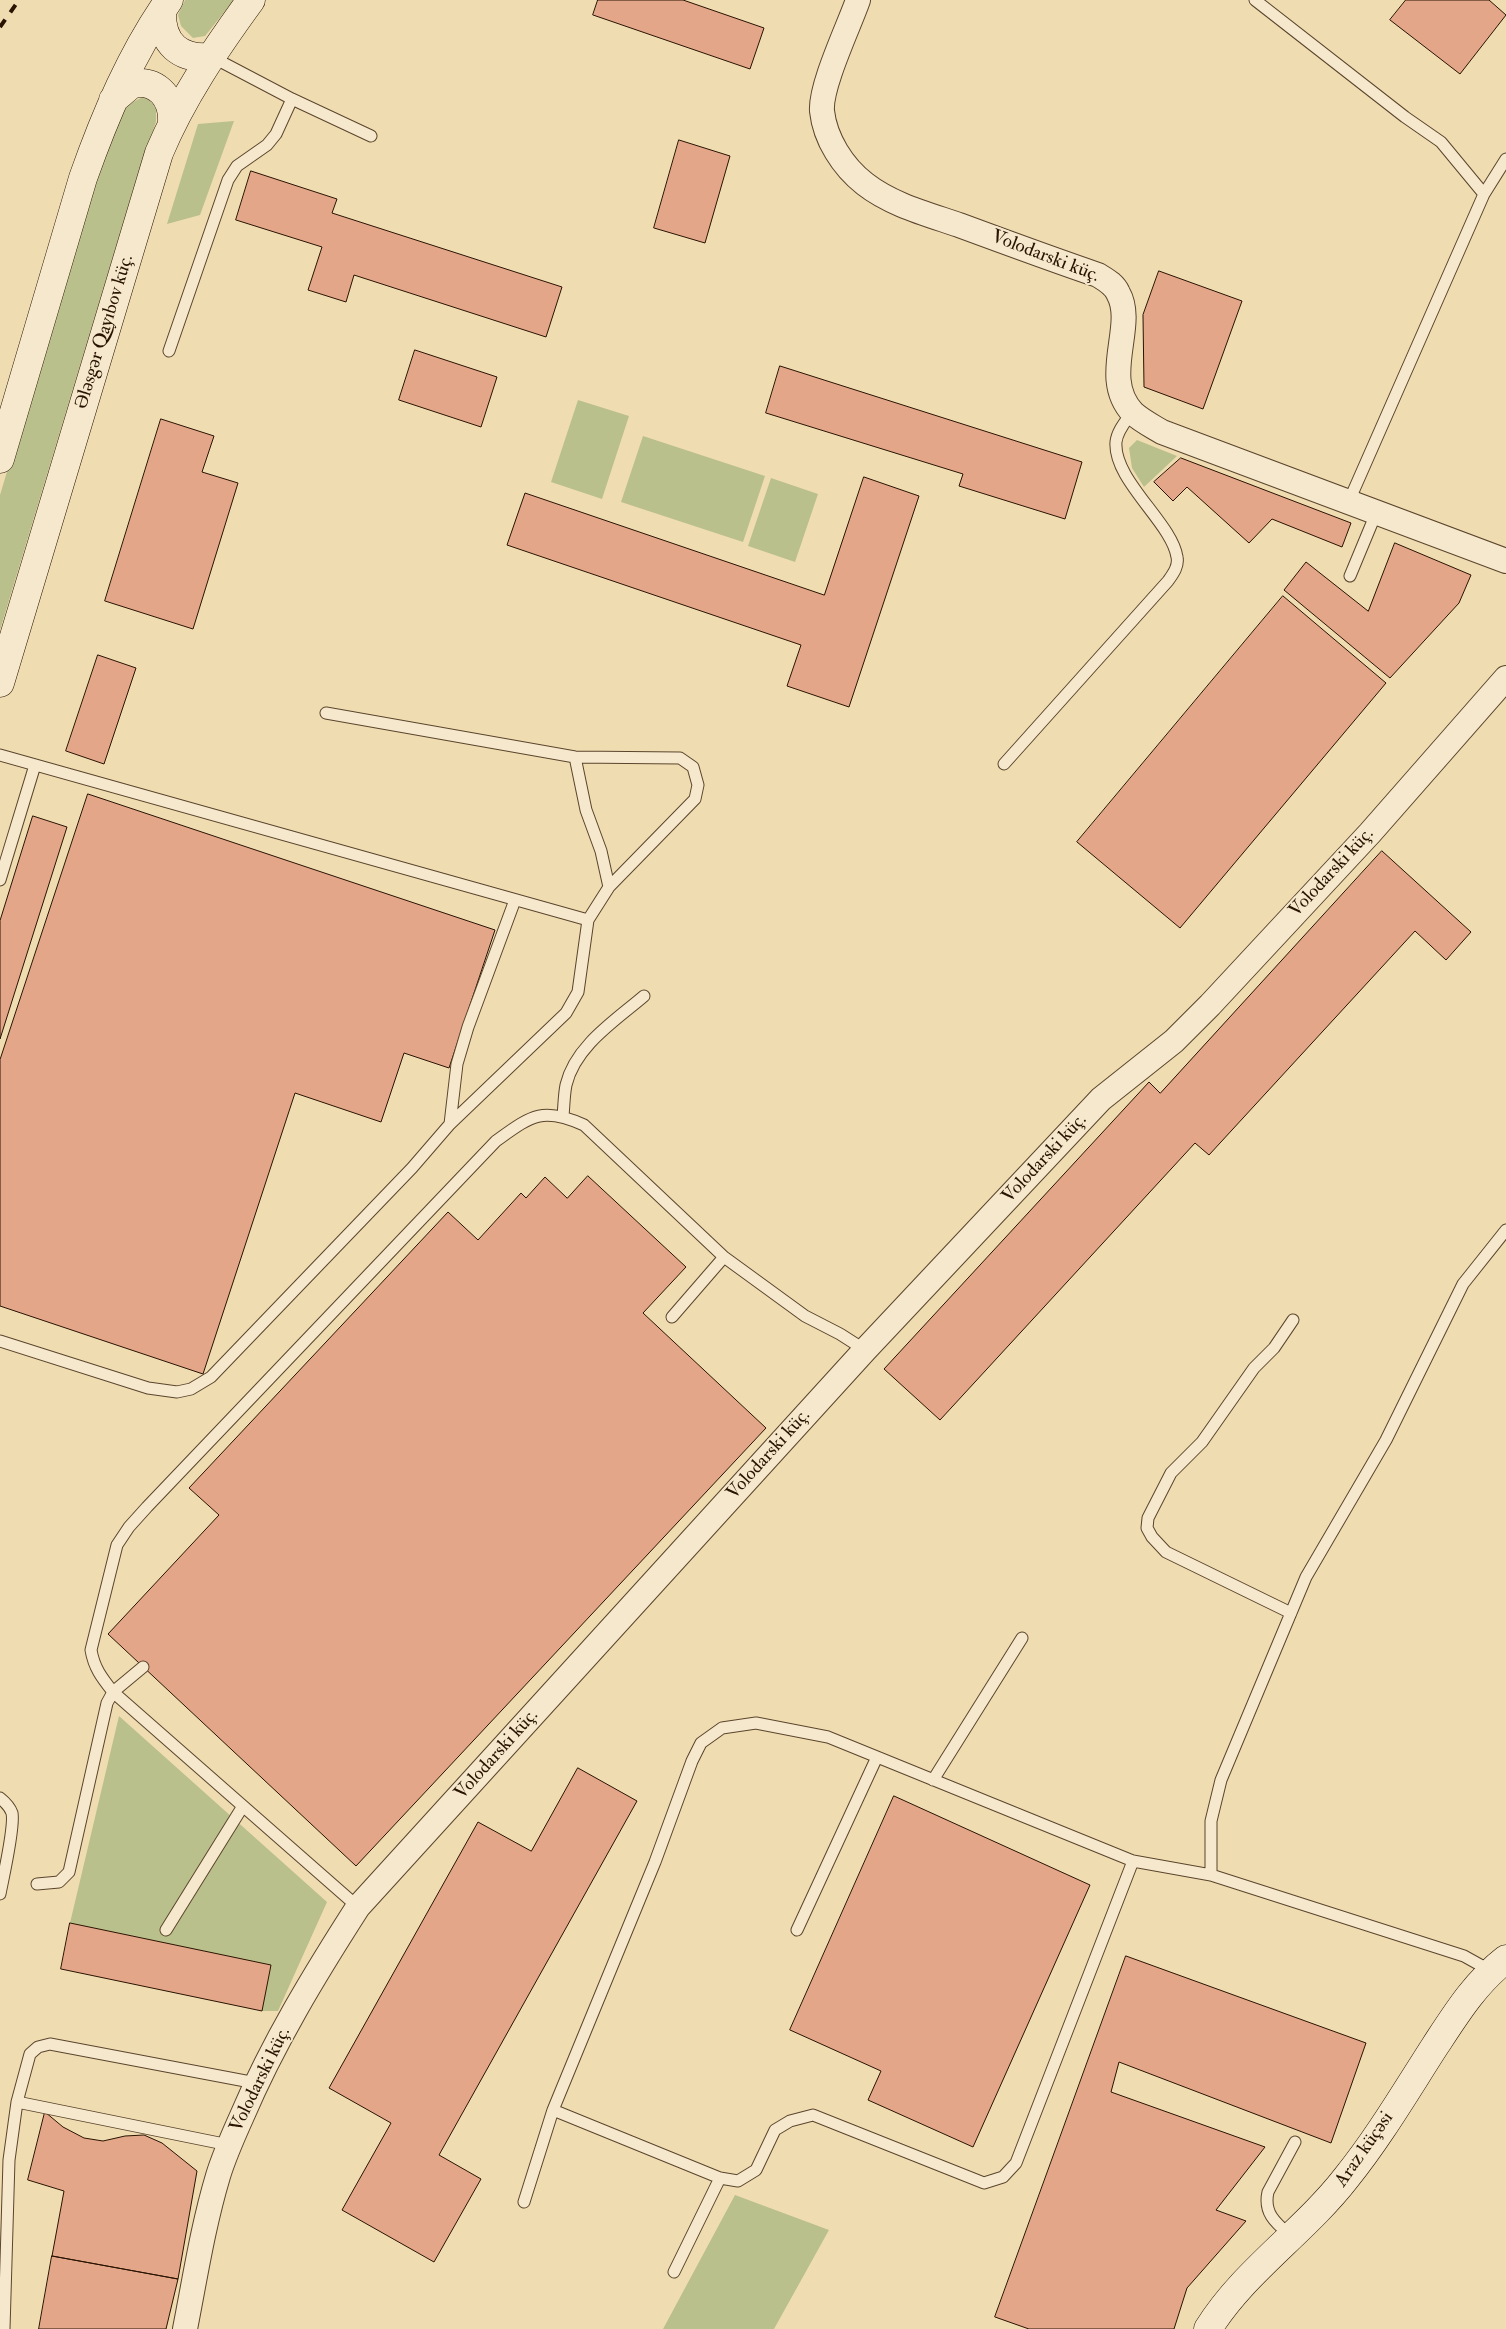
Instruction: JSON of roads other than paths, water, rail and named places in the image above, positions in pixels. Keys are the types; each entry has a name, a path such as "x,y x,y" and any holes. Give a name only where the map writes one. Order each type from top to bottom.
{"main road":[{"name":"Ələsgər Qayıbov küç.","path":"0,683 148,188 172,122 212,56 251,0"},
{"path":"165,5 161,20 166,35 177,50 194,57 212,56"},
{"path":"0,459 84,178 112,101 165,5"},
{"path":"112,101 133,83 149,84 165,94 170,103 172,122"},
{"name":"Araz küçəsi","path":"1208,2329 1232,2296 1332,2195 1363,2156 1469,1994 1498,1965"}],"street":[{"name":"Volodarski küç.","path":"858,0 824,91 822,110 825,130 832,145 845,164 864,184 900,204 1098,275 1110,282 1118,292 1122,304 1118,376 1123,394 1132,412 1144,422 1162,432 1349,500 1506,561"},
{"name":"Volodarski küç.","path":"185,2329 218,2176 229,2145 256,2083 326,1956 358,1907 865,1350 1101,1099 1174,1041 1210,1004 1370,832 1506,678"}],"lane":[{"path":"1254,0 1405,117 1441,142 1484,194"},
{"path":"212,56 292,99 371,136"},
{"path":"169,351 228,180 237,166 267,145 276,134 292,99"},
{"path":"1349,500 1484,194 1506,160"},
{"path":"1004,764 1168,581 1176,569 1178,558 1173,543 1141,498 1118,459 1116,442 1120,431 1132,412"},
{"path":"1350,576 1377,511"},
{"path":"0,1341 148,1388 177,1392 191,1389 211,1376 412,1168 450,1124 566,1013 578,992 588,920 609,887 695,799 698,785 693,767 680,758 575,757 326,713"},
{"path":"0,755 588,920"},
{"path":"575,757 582,796 602,850 609,887"},
{"path":"0,880 35,765"},
{"path":"450,1124 457,1064 468,1027 515,900"},
{"path":"562,1116 566,1084 574,1064 593,1040 644,996"},
{"path":"358,1907 113,1692 98,1674 93,1664 90,1650 117,1545 129,1527 496,1141 519,1125 539,1116 562,1116 584,1125 724,1257 805,1316 840,1334 865,1350"},
{"path":"1211,1875 1211,1821 1221,1780 1306,1577 1386,1440 1463,1284 1506,1230"},
{"path":"672,1318 724,1257"},
{"path":"1291,1613 1166,1552 1152,1537 1147,1528 1148,1518 1171,1473 1202,1442 1254,1368 1274,1348 1293,1320"},
{"path":"933,1780 1022,1638"},
{"path":"37,1884 59,1882 69,1872 104,1712 113,1692 143,1667"},
{"path":"524,2202 553,2110 655,1862 700,1743 722,1728 756,1723 828,1737 1133,1861 1211,1875 1464,1956 1498,1965"},
{"path":"797,1930 877,1757"},
{"path":"0,1798 7,1804 12,1814 10,1840 0,1894"},
{"path":"166,1930 243,1806"},
{"path":"553,2110 720,2178 738,2181 756,2170 775,2130 790,2121 813,2116 984,2183 1003,2177 1016,2162 1133,1861"},
{"path":"4,2329 9,2160 17,2102 30,2054 38,2047 50,2044 256,2083"},
{"path":"17,2102 229,2145"},
{"path":"1292,2237 1268,2212 1266,2200 1268,2192 1295,2142"},
{"path":"674,2272 720,2178"}],"railway":[{"path":"0,27 19,0"}]}
